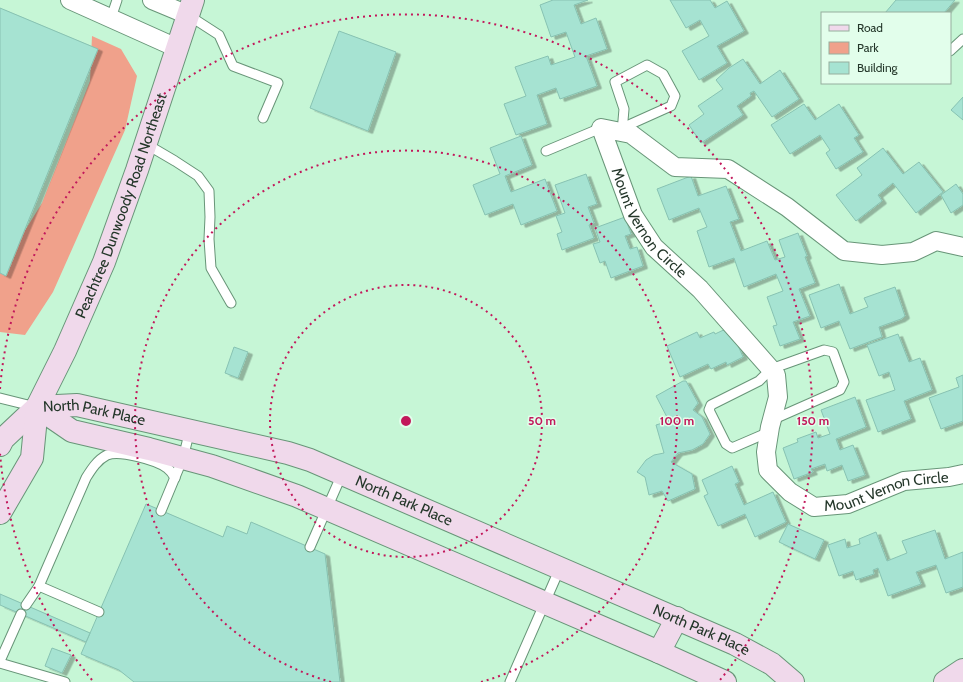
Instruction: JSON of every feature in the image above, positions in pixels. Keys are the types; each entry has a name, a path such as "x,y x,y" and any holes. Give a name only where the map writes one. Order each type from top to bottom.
{"street":[{"path":"70,0 177,48"},
{"path":"152,0 191,8"},
{"name":"Peachtree Dunwoody Road Northeast","path":"0,444 3,439 37,407 65,351 104,262 146,144 191,8"},
{"path":"601,128 622,130 631,134 675,167 728,169 787,207 844,250 882,255 913,252 936,241 963,247"},
{"name":"Mount Vernon Circle","path":"601,128 633,215 654,247 700,289 776,375 778,397 770,426 766,452 768,470 790,492 814,507 848,504 904,481 949,477 963,474"},
{"name":"North Park Place","path":"37,407 76,405 288,453 310,460 677,618 751,652 772,664 793,682"},
{"name":"Peachtree Dunwoody Road Northeast","path":"0,513 32,458 37,407"},
{"name":"North Park Place","path":"37,407 72,432 149,449 212,466 297,496 659,652 725,682"},
{"path":"659,652 677,618"},
{"path":"945,682 963,670"}],"lane":[{"path":"111,18 117,0"},
{"path":"191,8 219,35 233,66 278,83 263,118"},
{"path":"951,50 963,39"},
{"path":"647,65 663,74 675,96 671,106 622,130 624,109 615,82 647,65"},
{"path":"546,151 601,128"},
{"path":"146,144 198,176 209,191 209,239 211,268 231,302"},
{"path":"824,350 833,352 844,382 840,390 770,426 732,448 726,444 709,410 711,405 759,381 771,368 824,350"},
{"path":"0,398 37,407"},
{"path":"161,511 183,458 190,430"},
{"path":"26,605 39,586 86,478 93,467 101,459 113,454 122,454 152,461 167,468 175,478"},
{"path":"310,547 342,474"},
{"path":"510,682 560,568"},
{"path":"39,586 99,612"},
{"path":"21,614 0,662 65,682"}],"green space":[{"path":"92,36 121,49 137,76 125,130 53,292 25,335 0,332 0,271 42,203 90,81"}],"building":[{"path":"553,0 588,0 574,5 581,24 596,18 607,49 586,56 597,86 560,99 556,88 537,95 547,124 516,135 504,104 526,96 515,67 548,56 551,65 575,57 566,32 551,37 540,5"},
{"path":"670,0 710,0 715,8 727,1 744,31 717,46 727,63 699,80 682,51 709,36 700,20 686,28"},
{"path":"896,0 955,0 945,12 886,12"},
{"path":"0,8 98,49 6,276 0,273"},
{"path":"339,31 396,52 368,131 310,108"},
{"path":"743,59 760,84 780,70 799,99 772,117 754,91 750,93 751,96 737,106 743,115 701,143 689,125 704,114 698,106 723,89 716,80 729,68"},
{"path":"963,97 963,120 951,110"},
{"path":"804,104 815,120 839,104 859,135 854,138 863,152 836,169 826,153 830,150 820,135 790,154 771,125"},
{"path":"521,136 532,165 505,176 511,192 545,179 557,211 521,225 513,204 485,215 473,185 500,174 490,148"},
{"path":"883,148 903,174 919,162 943,192 916,213 893,183 878,195 882,201 856,221 836,195 862,175 857,168"},
{"path":"586,174 597,204 588,207 594,223 589,225 594,238 562,250 557,234 562,232 556,216 565,213 555,185"},
{"path":"691,176 698,196 726,186 739,219 730,222 741,251 767,241 775,260 785,257 779,240 798,233 815,283 799,289 810,316 793,322 800,339 780,346 773,326 777,325 767,297 783,291 776,274 744,287 734,258 709,267 697,231 707,227 699,208 669,220 657,189"},
{"path":"956,184 963,194 963,205 951,213 941,195"},
{"path":"625,217 631,234 625,236 630,249 637,247 643,266 611,278 605,261 600,263 593,244 600,242 595,228"},
{"path":"839,284 850,314 868,307 864,298 895,287 905,316 901,319 879,327 882,337 850,349 839,321 821,328 809,295"},
{"path":"730,327 743,357 727,365 726,362 711,369 708,364 680,377 667,346 697,332 700,338 714,332 715,334"},
{"path":"898,334 909,362 920,358 932,390 904,401 911,419 878,432 866,400 895,390 889,372 879,376 867,345"},
{"path":"234,347 248,352 238,378 225,373"},
{"path":"963,375 963,421 941,429 929,398 959,387 956,378"},
{"path":"683,381 686,381 698,403 693,410 702,417 710,434 703,444 692,450 678,453 671,462 692,474 695,489 668,501 662,491 649,495 645,477 637,472 646,460 654,455 664,453 656,425 669,421 656,396"},
{"path":"855,397 866,427 836,439 840,450 853,445 865,475 848,481 842,465 827,471 825,464 811,469 813,472 794,479 783,448 798,442 797,439 816,432 818,438 830,434 821,410"},
{"path":"732,466 739,482 735,484 744,505 773,492 786,522 755,537 745,514 718,526 704,496 708,494 702,480"},
{"path":"146,504 223,537 227,526 247,534 251,522 325,554 340,682 134,682 119,670 81,654"},
{"path":"788,524 824,540 815,559 779,542"},
{"path":"935,530 945,559 963,552 963,587 946,593 936,565 916,572 921,584 888,596 878,568 873,570 874,574 856,580 853,571 839,576 828,545 845,539 847,548 860,544 859,539 876,532 887,561 907,553 902,541"},
{"path":"0,594 90,633 86,642 0,605"},
{"path":"52,648 71,655 62,673 45,666"}]}
